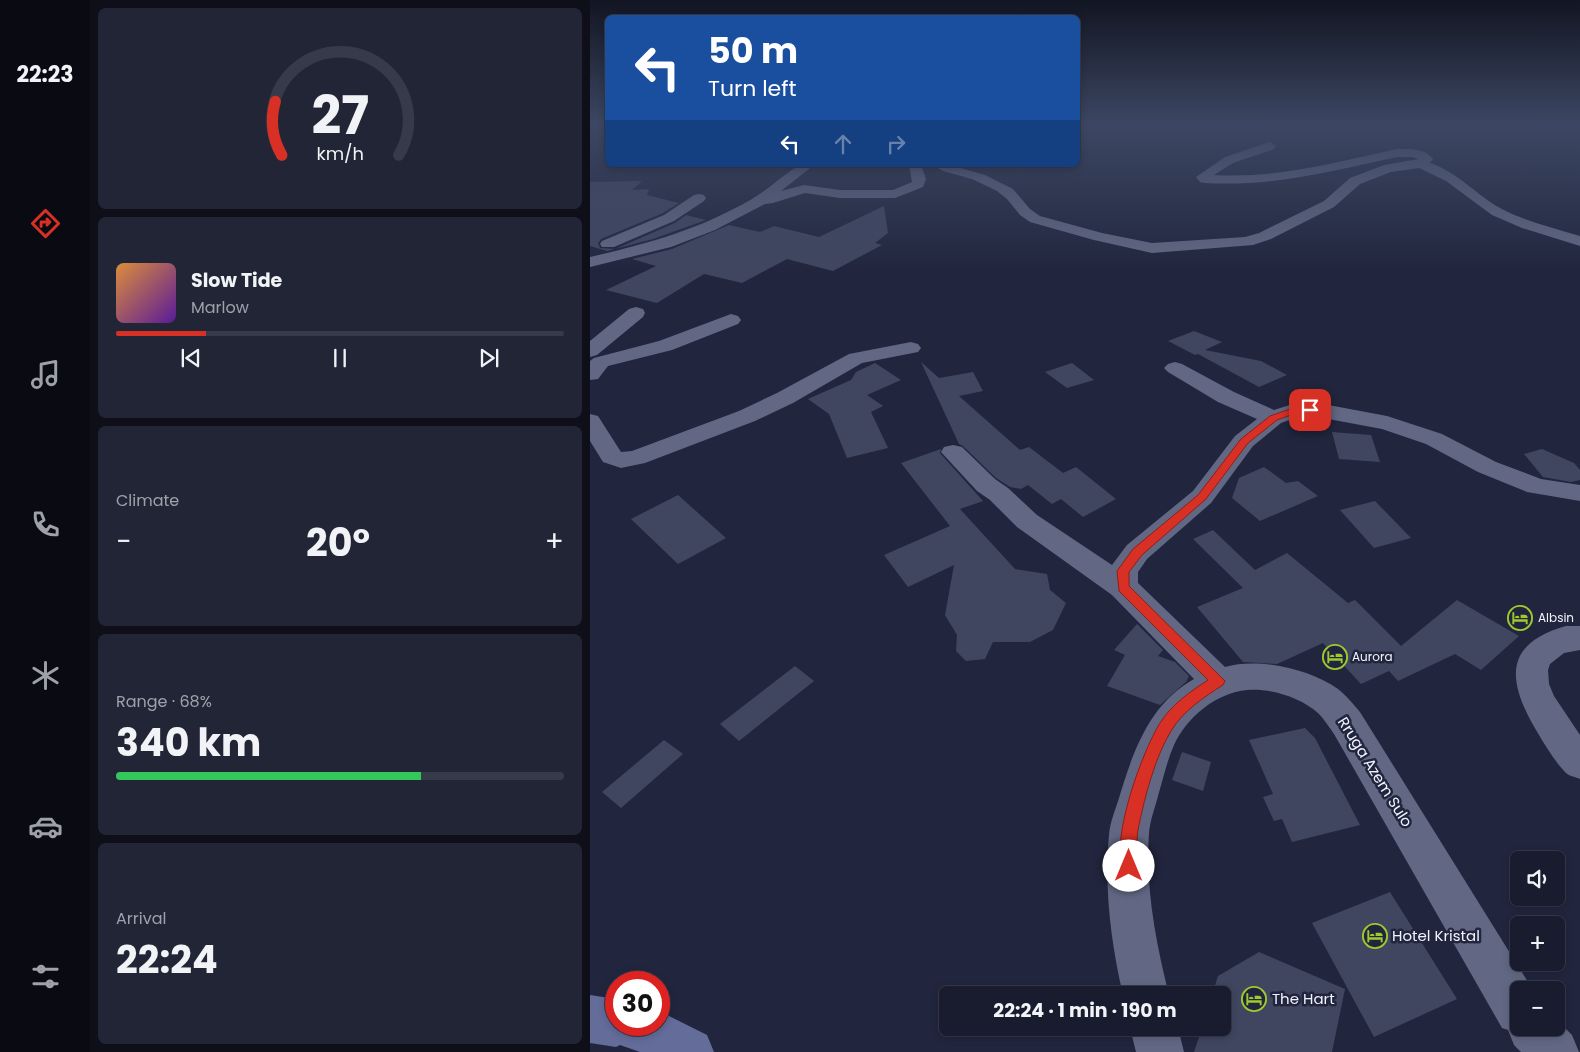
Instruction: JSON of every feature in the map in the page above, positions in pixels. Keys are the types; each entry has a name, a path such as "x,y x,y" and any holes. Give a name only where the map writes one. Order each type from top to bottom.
{"main road":[{"path":"590,1020 605,1022"},
{"path":"658,1036 690,1052"}],"street":[{"path":"753,205 780,186 794,173"},
{"path":"590,262 665,244 753,205 804,189 840,194 895,194 918,184 917,173"},
{"path":"962,173 982,178 1003,188 1014,195 1026,214 1035,219 1100,237 1152,248 1247,242 1265,236 1329,204 1355,181 1376,173"},
{"path":"1208,173 1202,177 1205,179 1229,180 1301,173"},
{"path":"1443,173 1496,212 1529,225 1580,241"},
{"path":"590,250 669,218 699,198"},
{"path":"590,351 636,313"},
{"path":"590,374 601,362 665,346 731,320"},
{"path":"590,421 612,457 621,460 636,458 747,416 856,358 911,348"},
{"path":"1175,368 1226,397 1273,418"},
{"path":"1123,587 1123,571 1137,552 1202,497 1244,441 1273,418 1296,410 1323,411 1387,422 1434,439 1487,467 1536,486 1580,493"},
{"path":"953,452 986,485 999,494 1027,521 1123,587 1218,681"},
{"path":"1580,638 1568,638 1550,646 1536,659 1532,677 1536,699 1562,739 1580,762"},
{"name":"Rruga Azem Sulo","path":"1144,986 1139,968 1130,883 1129,832 1146,770 1166,726 1192,698 1218,681 1249,675 1273,678 1301,687 1329,702 1347,723 1510,995"},
{"path":"1156,1036 1160,1052"},
{"path":"1538,1036 1555,1052"}],"building":[{"path":"642,181 632,190 649,189 647,195 679,203 663,213 601,239 598,243 600,248 615,249 607,251 590,246 590,182"},
{"path":"884,206 888,233 875,243 882,245 833,271 787,259 742,283 704,274 657,303 606,290 656,266 632,259 672,249 729,225 760,232 774,226 819,237"},
{"path":"686,215 706,220 653,239 616,249 675,223"},
{"path":"1194,331 1222,342 1205,350 1261,361 1287,375 1259,387 1198,354 1195,355 1168,341"},
{"path":"921,362 939,378 973,372 983,391 959,396 1020,450 1029,447 1063,473 1076,467 1116,499 1083,517 1061,499 1052,504 1028,485 1021,489 1010,487 996,478 959,444"},
{"path":"875,363 901,380 867,395 883,406 871,412 888,448 847,458 829,414 808,399 851,380 856,372"},
{"path":"1072,363 1094,380 1067,388 1045,372"},
{"path":"1332,432 1371,435 1380,462 1339,459"},
{"path":"941,449 940,453 983,501 960,509 1015,569 1047,574 1050,590 1066,603 1053,630 1030,642 993,642 985,659 966,661 956,651 957,635 945,615 954,565 908,587 884,555 950,526 901,463"},
{"path":"1542,449 1574,463 1580,470 1580,480 1571,482 1543,477 1524,454"},
{"path":"1264,467 1286,483 1298,481 1318,496 1260,521 1232,498 1239,478"},
{"path":"678,495 726,538 678,564 631,519"},
{"path":"1375,501 1411,538 1374,548 1340,510"},
{"path":"1213,530 1255,570 1287,553 1348,603 1355,600 1401,646 1457,600 1519,636 1481,670 1455,654 1398,681 1389,671 1361,684 1323,643 1277,664 1243,662 1197,607 1243,588 1193,539"},
{"path":"1137,624 1163,650 1158,656 1175,662 1189,676 1186,682 1160,705 1107,686 1125,655 1114,650"},
{"path":"795,666 814,681 739,741 720,724"},
{"path":"1305,728 1315,738 1360,825 1292,842 1282,819 1274,821 1263,797 1273,794 1249,740"},
{"path":"664,740 683,754 621,808 602,792"},
{"path":"1182,752 1211,762 1203,791 1172,780"},
{"path":"1390,892 1457,999 1374,1037 1312,923"},
{"path":"1259,952 1345,989 1332,1052 1194,1052 1199,1036 1231,1036 1231,986 1215,986 1218,976"}],"place":[{"name":"Albsin","path":"1520,618"},
{"name":"Aurora","path":"1335,657"},
{"name":"Hotel Kristal","path":"1375,936"},
{"name":"The Hart","path":"1254,999"}],"route":[{"path":"1129,866 1129,832 1146,770 1166,726 1192,698 1218,681 1123,587 1123,571 1137,552 1202,497 1244,441 1273,418 1296,410 1310,410"}]}
